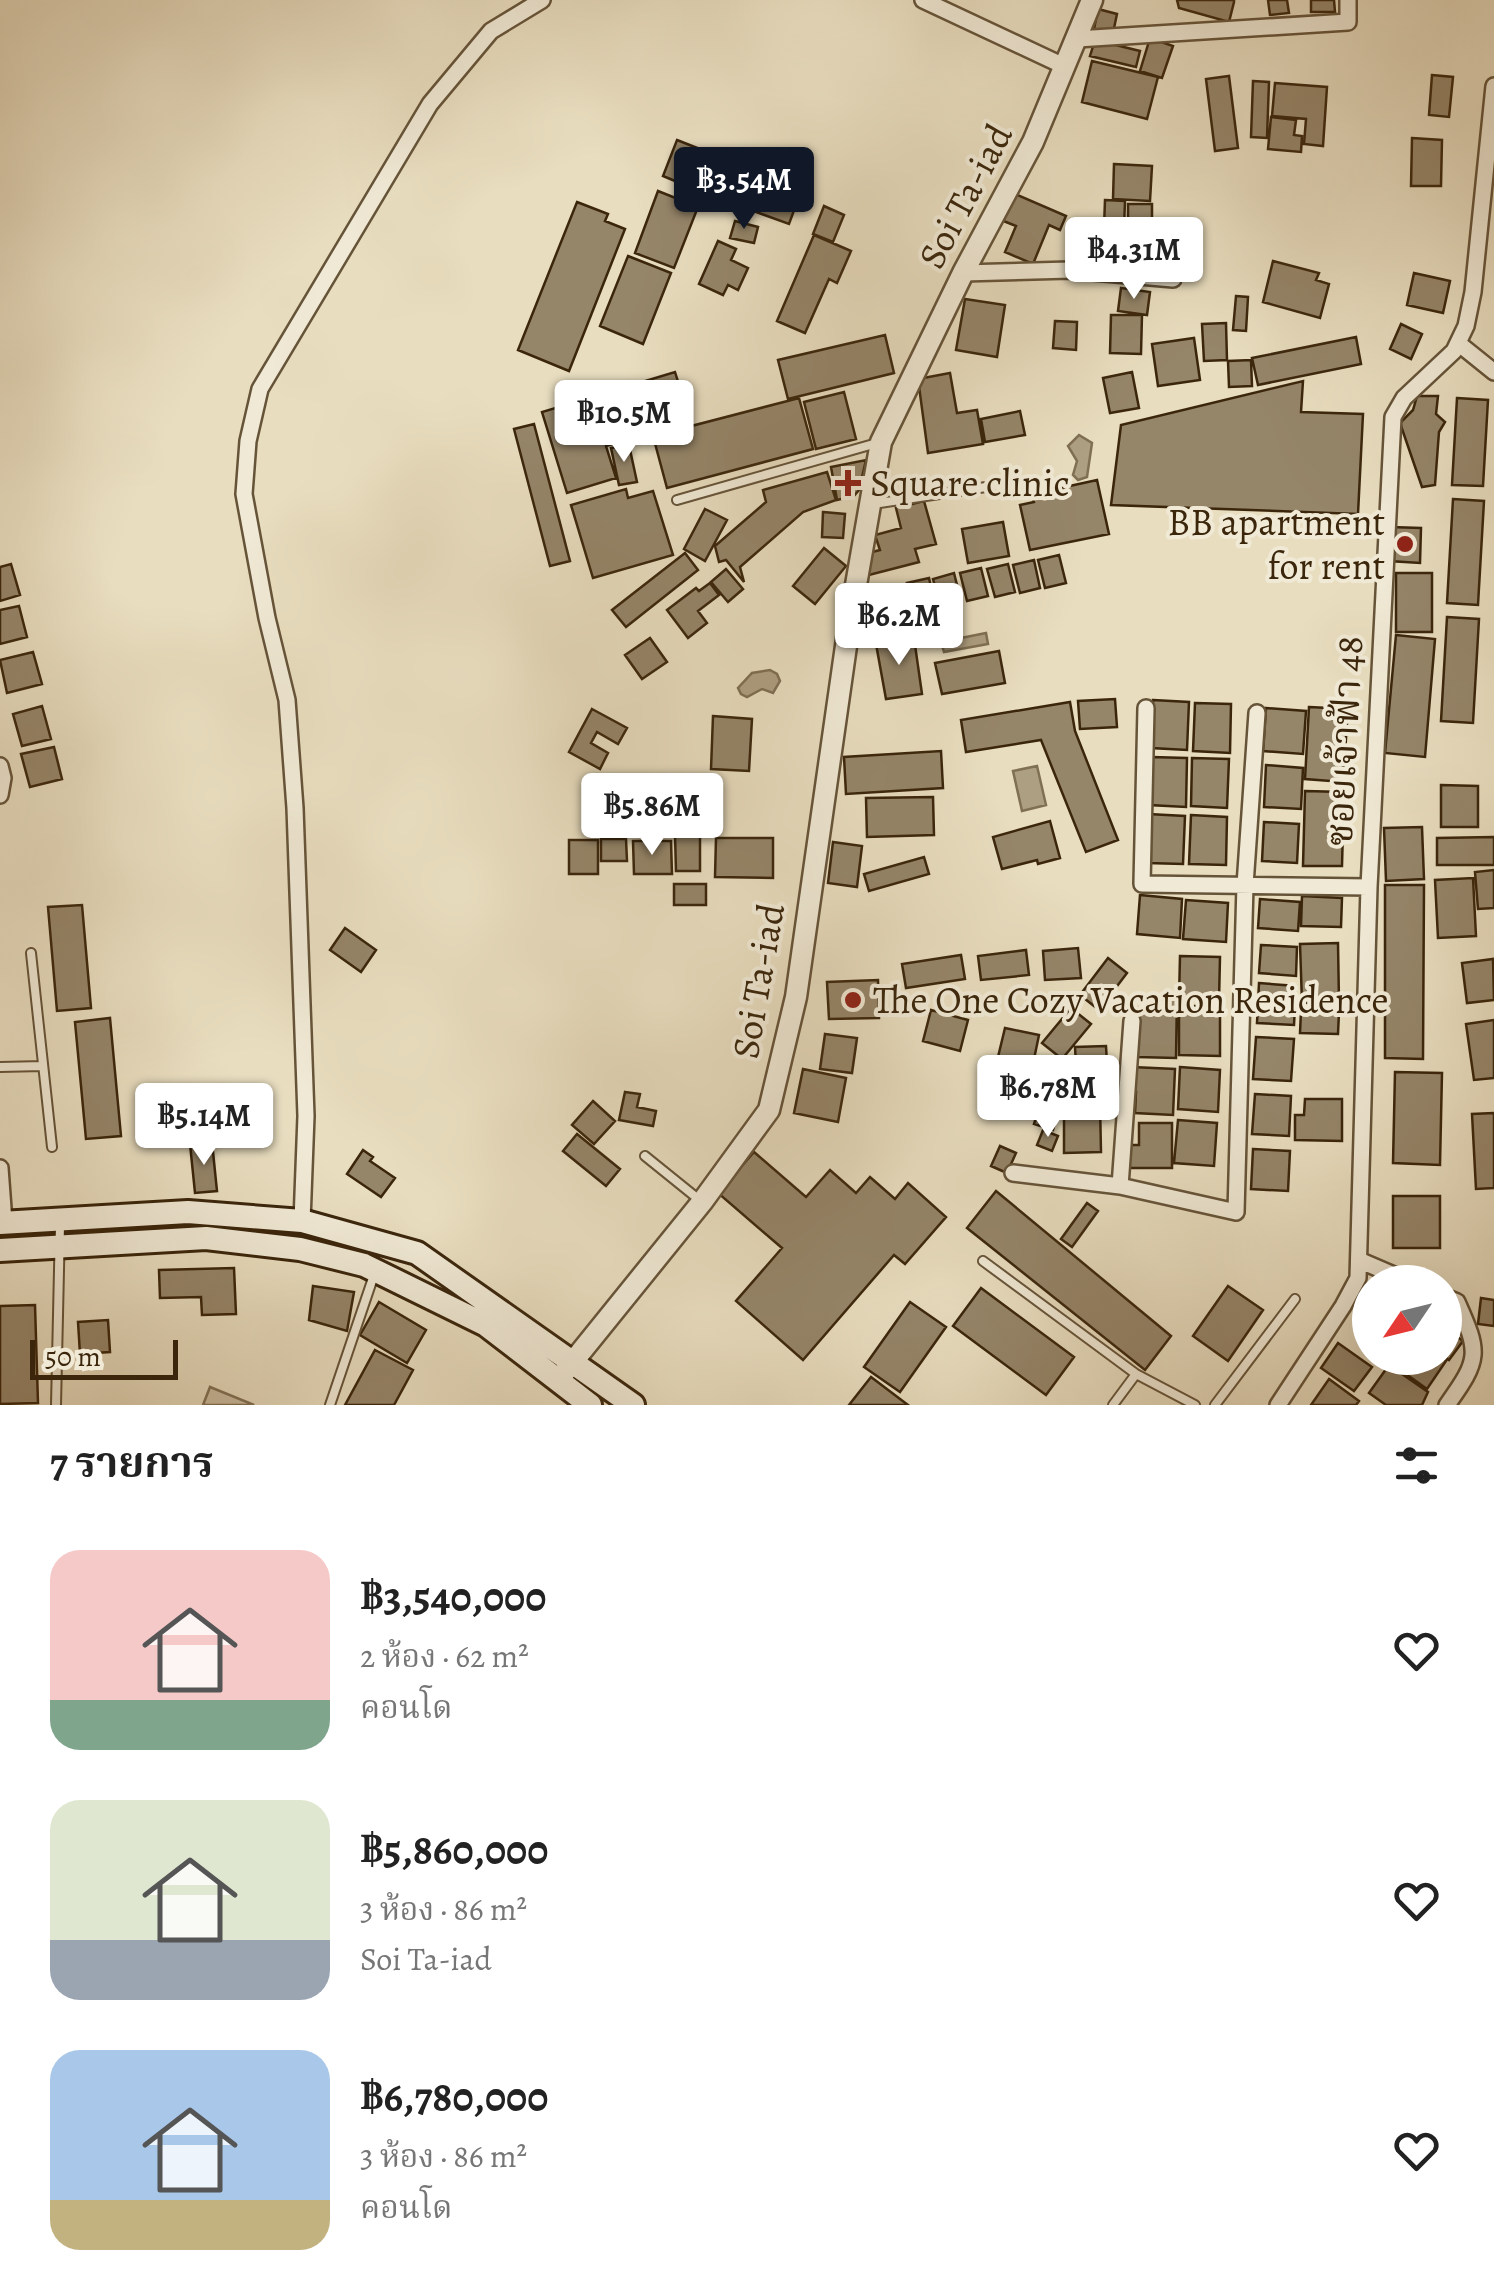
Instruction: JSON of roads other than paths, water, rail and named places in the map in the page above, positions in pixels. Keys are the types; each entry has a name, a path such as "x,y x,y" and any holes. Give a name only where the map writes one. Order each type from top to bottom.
{"main road":[{"path":"2,1222 188,1212 302,1221 418,1253 633,1405"},
{"path":"0,1250 206,1238 300,1249 364,1265 486,1326 590,1405"}],"street":[{"path":"302,1221 306,1116 296,808 288,700 267,618 244,494 248,440 260,389 430,104 491,31 542,0"},
{"path":"923,0 1066,67"},
{"name":"Soi Ta-iad","path":"558,1381 702,1202 769,1110 796,997 868,505 881,442 963,273 1034,142 1092,0"},
{"path":"1076,39 1348,22 1348,0"},
{"name":"ซอยเจ้าฟ้า 48","path":"1278,1405 1343,1306 1358,1278 1361,1261 1370,887 1393,417 1404,398 1454,351 1466,326 1473,292 1494,86"},
{"path":"963,273 1070,270 1173,280"},
{"path":"1458,343 1494,372"},
{"path":"1146,708 1142,884 1370,887"},
{"path":"1012,1173 1120,1186 1236,1212 1246,885 1256,713"},
{"path":"0,766 0,795"},
{"path":"1120,1186 1132,1021"},
{"path":"0,1168 2,1222"},
{"path":"1361,1261 1370,1265"},
{"path":"1447,1405 1468,1376 1476,1344 1462,1313"}],"lane":[{"path":"677,500 881,442"},
{"path":"868,505 1006,484"},
{"path":"31,952 52,1147"},
{"path":"0,1067 44,1066"},
{"path":"646,1156 702,1202"},
{"path":"56,1405 60,1220"},
{"path":"984,1261 1136,1374 1195,1405"},
{"path":"330,1405 376,1271"},
{"path":"1214,1405 1295,1298"},
{"path":"1114,1405 1136,1374"}],"place":[{"name":"Square clinic","path":"848,483"},
{"name":"BB apartment for rent","path":"1405,544"},
{"name":"The One Cozy Vacation Residence","path":"853,1000"}]}
